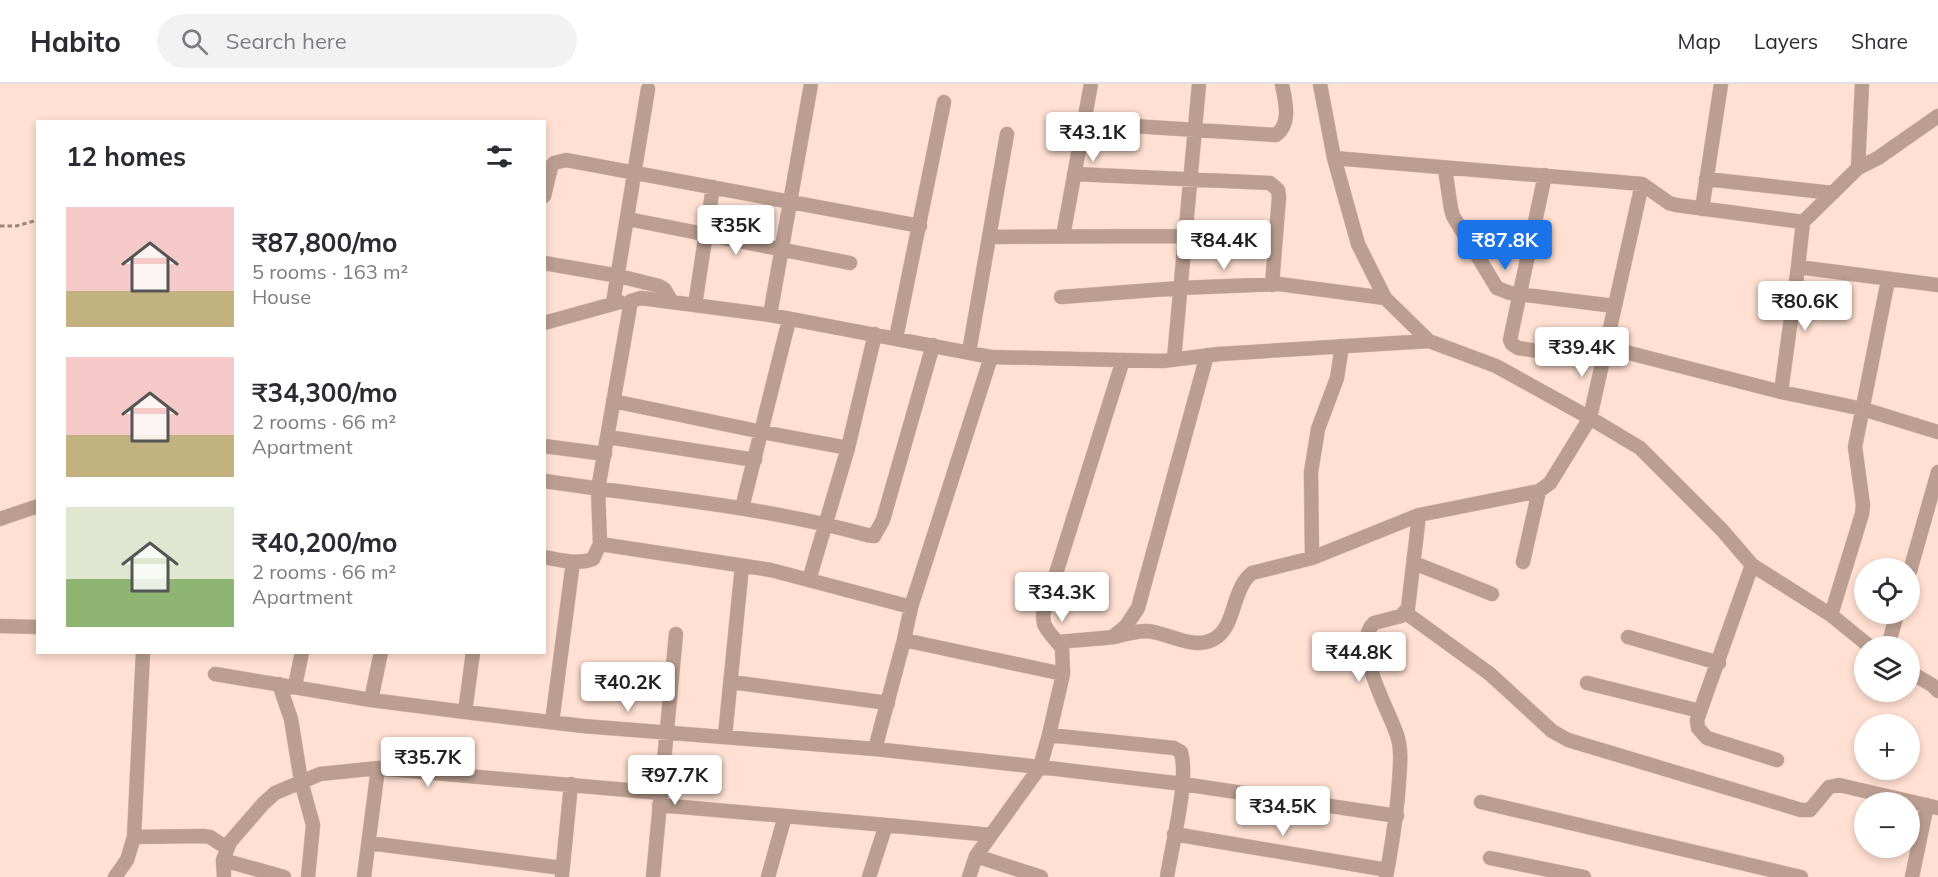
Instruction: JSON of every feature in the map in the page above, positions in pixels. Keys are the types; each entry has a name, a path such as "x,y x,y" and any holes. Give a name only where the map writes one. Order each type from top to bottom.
{"street":[{"path":"770,315 811,84"},
{"path":"1063,236 1091,84"},
{"path":"1174,359 1200,84"},
{"path":"1085,123 1276,135 1285,123 1282,84"},
{"path":"1320,84 1334,158 1358,244 1385,298 1429,341"},
{"path":"1702,209 1721,84"},
{"path":"1858,168 1862,84"},
{"path":"613,303 648,89"},
{"path":"896,338 944,102"},
{"path":"1781,392 1803,222 1858,168 1878,158 1938,116"},
{"path":"969,352 1007,134"},
{"path":"1334,158 1642,184 1669,204 1803,222"},
{"path":"546,188 551,167 554,163 566,160 920,226"},
{"path":"1445,169 1451,209 1457,223 1497,288 1503,291 1614,306"},
{"path":"1074,174 1270,183 1275,186 1279,197 1272,285"},
{"path":"1545,175 1510,334 1512,344 1518,348 1575,357 1604,353 1863,409 1938,432"},
{"path":"1706,179 1833,193"},
{"path":"1059,642 1114,637 1146,631 1200,643 1210,640 1218,636 1226,626 1244,579 1252,573 1312,558 1419,515 1539,491 1550,483 1590,417 1642,184"},
{"path":"695,305 713,187"},
{"path":"628,219 850,263"},
{"path":"989,237 1185,236 1276,231"},
{"path":"546,263 619,276 659,286 672,302"},
{"path":"1798,267 1938,285"},
{"path":"1832,615 1862,514 1856,447 1888,280"},
{"path":"1061,297 1180,288 1272,285 1385,298"},
{"path":"546,322 613,303 641,298 770,315 991,357 1163,361 1207,355 1429,341 1496,366 1590,417 1640,448 1722,530 1752,565 1832,615 1857,636"},
{"path":"546,557 585,562 592,559 600,544 598,489 631,301"},
{"path":"742,508 789,320"},
{"path":"809,580 848,448 875,334"},
{"path":"546,481 742,508 824,523 874,536 879,529 933,345"},
{"path":"1312,558 1311,472 1318,429 1337,378 1342,346"},
{"path":"1114,637 1126,626 1138,608 1207,355"},
{"path":"875,749 911,607 991,357"},
{"path":"969,877 976,856 1040,766 1063,674 1062,648 1048,631 1043,615 1123,360"},
{"path":"613,401 848,448"},
{"path":"608,437 755,460"},
{"path":"546,446 605,454"},
{"path":"1914,558 1938,472"},
{"path":"1523,562 1539,491"},
{"path":"0,519 36,507"},
{"path":"1406,613 1419,515"},
{"path":"600,544 771,570 911,607"},
{"path":"552,722 573,562"},
{"path":"1414,563 1492,594"},
{"path":"1752,565 1697,720 1698,728 1707,738 1777,760"},
{"path":"725,736 742,566"},
{"path":"1406,613 1490,674 1552,731 1568,740 1801,810 1810,810 1829,787 1839,785 1932,807 1912,877"},
{"path":"1174,834 1387,874 1397,816 1400,757 1398,736 1369,664 1367,633 1374,623 1406,613"},
{"path":"0,626 36,627"},
{"path":"653,877 676,634"},
{"path":"1628,637 1719,663"},
{"path":"904,640 1063,674"},
{"path":"116,877 128,860 134,837 143,654"},
{"path":"295,686 302,654"},
{"path":"370,700 381,654"},
{"path":"465,712 473,654"},
{"path":"214,674 370,700 465,712 552,722 875,749 1040,766 1183,784 1397,816"},
{"path":"1920,678 1938,691"},
{"path":"731,681 888,703"},
{"path":"1587,683 1700,711"},
{"path":"279,684 291,719 301,781 313,825 308,877"},
{"path":"1049,735 1174,748 1181,752 1184,764 1183,784 1167,877"},
{"path":"364,877 378,768"},
{"path":"224,877 225,854 230,842 275,793 320,774 378,768 571,784 785,816 991,835"},
{"path":"369,843 562,873 571,784"},
{"path":"1481,802 1801,877"},
{"path":"768,877 785,816"},
{"path":"869,877 886,825"},
{"path":"134,837 210,837 225,854 284,877"},
{"path":"976,856 1041,877"},
{"path":"1491,858 1584,877"}],"path":[{"path":"0,226 16,226 36,221"}]}
